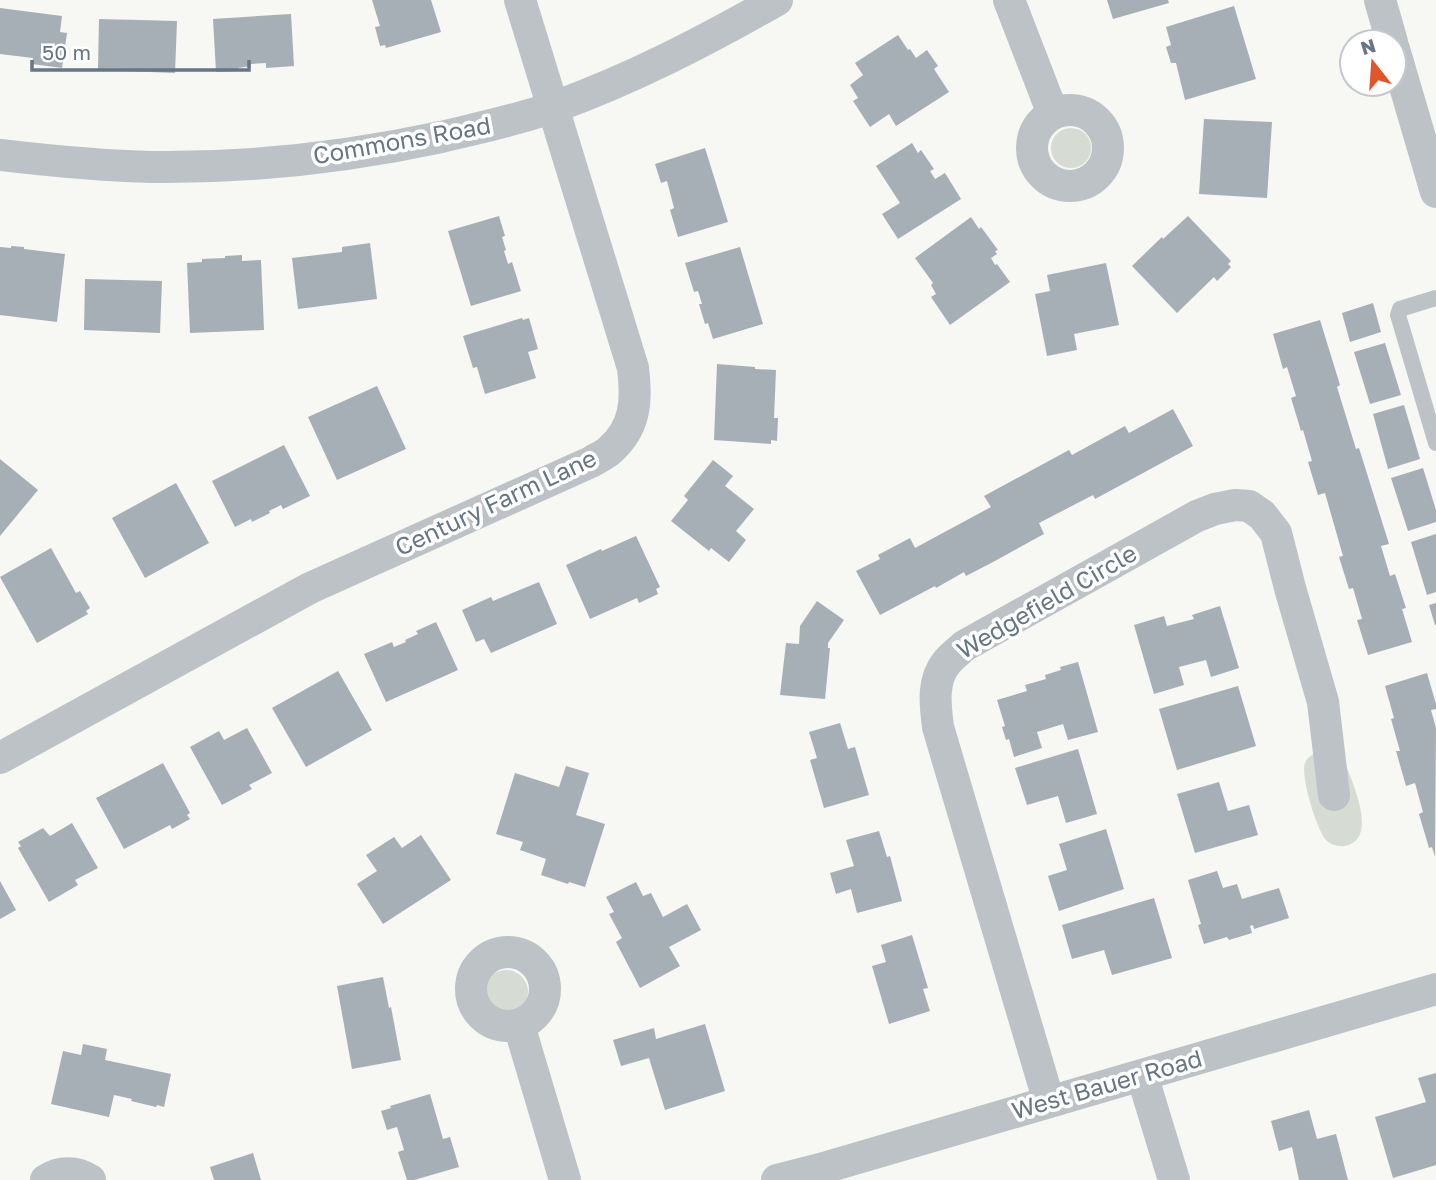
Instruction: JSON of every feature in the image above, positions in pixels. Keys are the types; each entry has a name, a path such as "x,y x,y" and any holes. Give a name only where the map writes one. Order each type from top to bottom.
{"street":[{"name":"Century Farm Lane","path":"0,758 310,588 591,462 610,450 622,436 635,407 633,368 520,0"},
{"name":"Commons Road","path":"0,155 73,163 154,167 314,158 397,146 479,128 552,107 607,86 666,60 777,0"},
{"path":"1009,0 1053,114"},
{"path":"1380,0 1388,28"},
{"path":"1408,97 1436,192"},
{"name":"Wedgefield Circle","path":"1049,1102 938,727 934,703 937,680 947,662 964,646 1197,516 1215,509 1236,505 1249,506 1262,515 1276,533 1323,702 1334,795"},
{"name":"West Bauer Road","path":"777,1180 1436,989"},
{"path":"519,1025 565,1180"},
{"path":"1142,1075 1174,1180"},
{"path":"46,1180 64,1173 75,1173 90,1180"}],"lane":[{"path":"1436,298 1401,309 1398,315 1436,443"}],"shaded area":[{"path":"1071,128 1085,134 1091,148 1085,162 1071,168 1057,162 1051,148 1057,134"},
{"path":"1321,750 1344,760 1357,794 1362,821 1361,832 1355,841 1345,846 1332,844 1322,835 1307,790 1305,763"},
{"path":"506,970 521,977 528,992 521,1007 506,1014 491,1007 484,992 491,977"}],"building":[{"path":"372,0 431,0 441,32 386,48 385,45 380,46 375,27 380,26"},
{"path":"1107,0 1168,0 1169,3 1113,19"},
{"path":"1234,6 1256,79 1185,100 1176,63 1171,63 1166,47 1171,45 1166,27"},
{"path":"0,8 62,16 60,32 67,33 62,68 32,64 33,58 0,54"},
{"path":"291,14 294,66 266,68 266,63 251,64 238,68 238,71 216,72 213,19"},
{"path":"99,19 177,21 175,73 98,70"},
{"path":"898,35 916,58 927,50 938,66 934,69 949,92 896,126 889,114 870,127 853,101 858,98 850,85 863,75 855,63"},
{"path":"1204,119 1272,122 1267,198 1199,194"},
{"path":"912,143 918,153 921,150 934,169 930,171 935,179 945,173 961,199 898,239 882,214 900,203 876,166"},
{"path":"705,148 728,222 678,237 670,210 674,208 667,181 661,183 655,164"},
{"path":"499,216 505,236 502,237 506,250 504,251 508,264 512,262 521,291 471,306 448,231"},
{"path":"1188,216 1231,261 1228,264 1231,267 1217,281 1214,277 1177,313 1132,266"},
{"path":"971,217 998,250 991,258 1010,282 950,325 931,297 936,294 931,285 933,283 915,258"},
{"path":"370,243 377,299 298,309 292,258 342,252 342,247"},
{"path":"11,246 65,254 57,322 0,315 0,247"},
{"path":"740,247 763,324 713,339 708,323 705,324 698,291 694,292 685,263"},
{"path":"242,255 242,261 261,260 264,330 190,333 187,263"},
{"path":"1106,263 1119,325 1074,334 1077,350 1047,356 1035,294 1050,291 1047,275"},
{"path":"85,279 162,281 160,333 84,330"},
{"path":"1373,303 1381,332 1350,342 1342,313"},
{"path":"529,318 538,349 528,352 536,378 485,394 463,336"},
{"path":"1320,320 1356,449 1359,448 1389,544 1381,546 1390,576 1395,574 1406,608 1402,609 1412,642 1368,655 1357,620 1362,619 1353,588 1349,589 1339,557 1343,556 1325,493 1318,495 1308,462 1312,461 1291,398 1296,396 1287,367 1283,369 1273,334"},
{"path":"1385,343 1401,395 1370,404 1354,352"},
{"path":"717,364 776,370 774,418 778,418 777,441 771,440 771,444 714,440"},
{"path":"377,386 406,449 337,480 308,417"},
{"path":"1404,405 1420,459 1388,469 1373,414"},
{"path":"1173,409 1193,446 1095,499 1093,495 1039,523 1044,534 993,562 966,576 964,572 880,615 856,571 880,559 878,555 910,538 915,548 991,507 984,496 1069,450 1072,455 1125,426 1129,433"},
{"path":"284,445 310,496 283,509 281,505 252,522 251,519 235,527 212,481"},
{"path":"0,459 38,490 0,536"},
{"path":"713,460 733,476 725,486 754,509 736,531 746,540 729,562 711,548 709,551 671,521 688,500 684,496"},
{"path":"1423,468 1436,510 1436,522 1408,531 1391,478"},
{"path":"176,483 209,543 145,578 112,518"},
{"path":"1436,534 1436,592 1427,595 1411,542"},
{"path":"636,536 660,587 656,589 658,594 639,603 637,598 590,619 566,565"},
{"path":"51,548 76,593 80,591 90,608 86,611 88,614 37,643 0,577"},
{"path":"539,582 557,624 491,653 484,639 476,642 462,610 491,597 493,601"},
{"path":"817,601 844,620 828,643 830,648 825,699 780,695 786,643 799,644 800,626"},
{"path":"1436,603 1436,625 1435,625 1429,605"},
{"path":"1220,606 1239,668 1211,677 1206,660 1179,667 1184,685 1154,694 1134,625 1164,616 1167,626 1194,619 1192,615"},
{"path":"436,622 458,670 386,702 364,654 392,642 394,647 406,642 405,640 418,634 416,631"},
{"path":"1078,662 1098,732 1068,740 1063,724 1037,732 1042,748 1014,757 1002,727 1005,726 997,700 1027,691 1025,685 1046,679 1045,675 1061,670 1060,667"},
{"path":"338,671 372,730 306,767 272,708"},
{"path":"1427,673 1436,704 1436,709 1431,710 1436,728 1435,857 1432,847 1429,848 1419,814 1423,812 1415,783 1406,786 1396,751 1400,751 1385,686"},
{"path":"1238,686 1256,746 1177,770 1159,709"},
{"path":"840,723 848,749 855,747 869,795 824,808 810,760 817,758 809,732"},
{"path":"247,728 272,773 249,785 252,789 222,805 190,747 219,731 224,740"},
{"path":"1078,749 1097,814 1066,823 1058,796 1027,805 1015,768"},
{"path":"163,763 190,813 187,815 190,819 172,829 170,825 124,849 96,798"},
{"path":"566,766 589,773 576,815 605,824 585,887 541,875 546,859 520,850 523,842 496,834 515,773 559,787"},
{"path":"1219,782 1228,811 1249,805 1258,835 1195,853 1177,794"},
{"path":"72,823 98,868 75,880 78,885 49,902 18,848 21,846 18,842 43,828 50,836"},
{"path":"1106,829 1124,889 1059,911 1048,876 1067,870 1059,844"},
{"path":"879,831 887,857 890,856 902,901 857,913 851,889 836,894 830,873 854,866 846,840"},
{"path":"421,835 451,880 383,924 357,884 377,871 366,855 394,837 402,848"},
{"path":"1217,871 1223,888 1237,884 1242,899 1279,888 1289,918 1254,929 1253,925 1250,926 1252,933 1204,944 1188,880"},
{"path":"0,881 16,910 0,919"},
{"path":"636,882 643,896 651,893 663,917 687,904 701,930 669,947 680,966 640,988 616,942 622,938 609,914 614,912 606,897"},
{"path":"1154,898 1172,958 1112,975 1104,950 1072,959 1062,925"},
{"path":"912,935 928,988 923,989 930,1011 889,1024 872,966 886,962 881,945"},
{"path":"383,977 401,1060 352,1069 337,986"},
{"path":"705,1024 725,1091 665,1110 649,1058 621,1066 613,1040 654,1028 656,1039"},
{"path":"83,1044 107,1049 105,1060 171,1074 164,1107 114,1095 109,1117 51,1104 63,1051 81,1055"},
{"path":"1436,1073 1436,1165 1393,1178 1375,1117 1426,1102 1418,1078"},
{"path":"430,1094 443,1139 450,1137 459,1167 407,1180 398,1152 404,1150 397,1127 387,1130 381,1111"},
{"path":"1309,1110 1317,1139 1336,1134 1348,1180 1299,1180 1292,1147 1279,1151 1271,1121"},
{"path":"253,1153 261,1180 214,1180 210,1167"}]}
